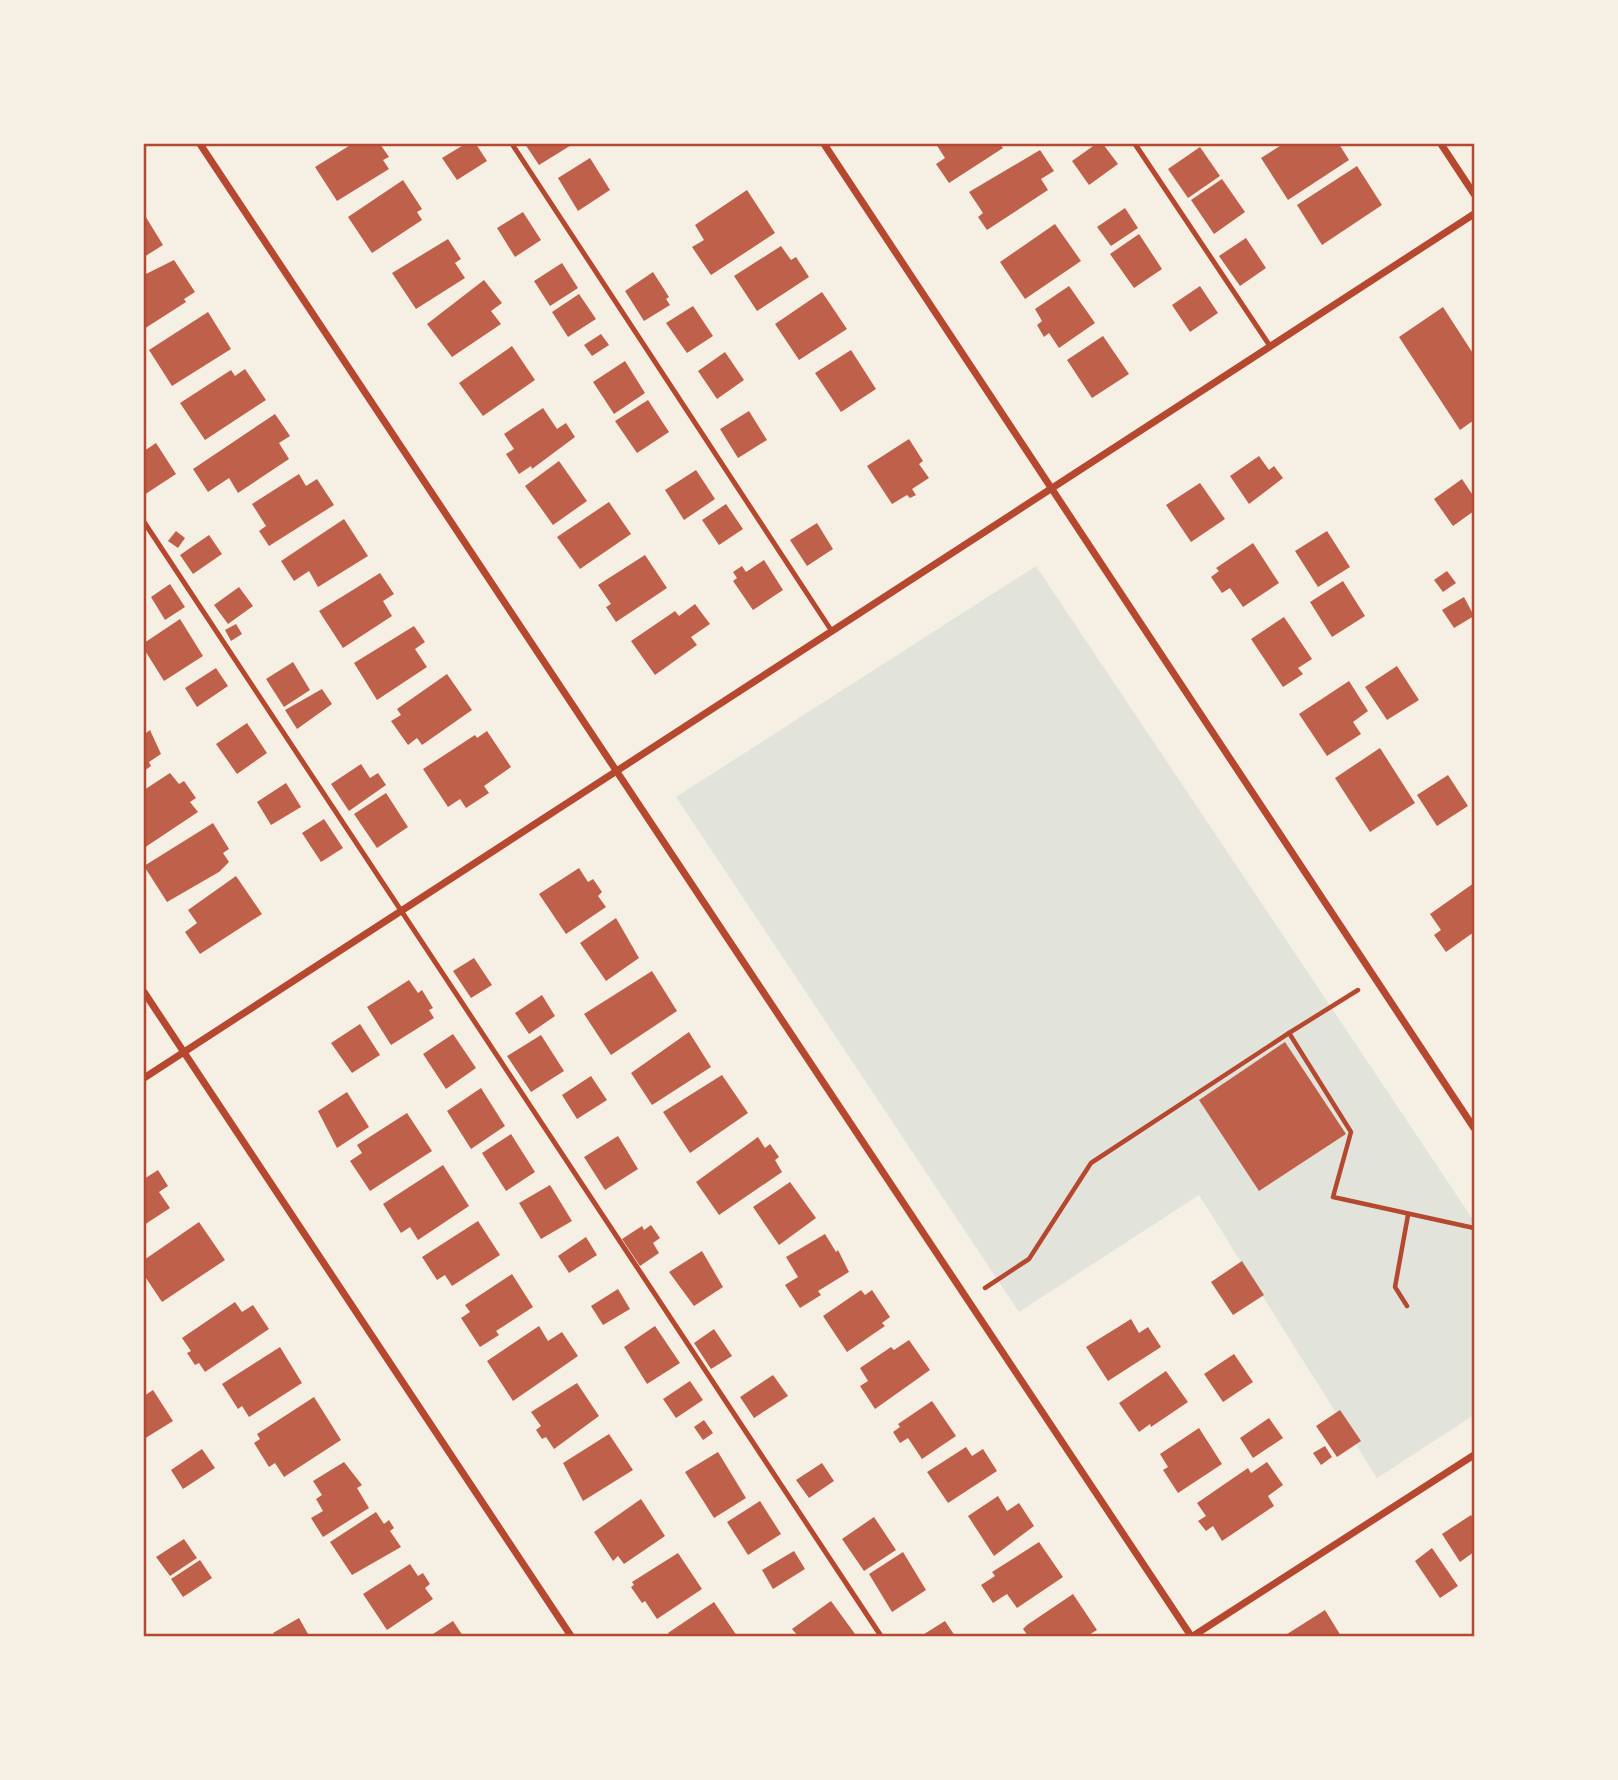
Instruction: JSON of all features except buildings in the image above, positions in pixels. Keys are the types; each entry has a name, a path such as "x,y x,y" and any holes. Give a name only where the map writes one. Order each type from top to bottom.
{"street":[{"path":"200,144 970,1298 1192,1636 1475,1455"},
{"path":"824,144 1053,486 1475,1128"},
{"path":"1441,144 1475,194"},
{"path":"144,1077 1475,214"},
{"path":"144,992 571,1636"}],"lane":[{"path":"512,144 831,630"},
{"path":"1135,144 1270,346"},
{"path":"144,522 400,913 881,1636"}],"path":[{"path":"970,1298 1029,1259 1091,1163 1377,978"},
{"path":"1289,1033 1351,1132 1333,1197 1475,1228"},
{"path":"1407,1306 1395,1287 1408,1215"}],"shaded area":[{"path":"1036,566 1474,1221 1474,1415 1377,1478 1199,1195 1019,1312 676,797"}]}
